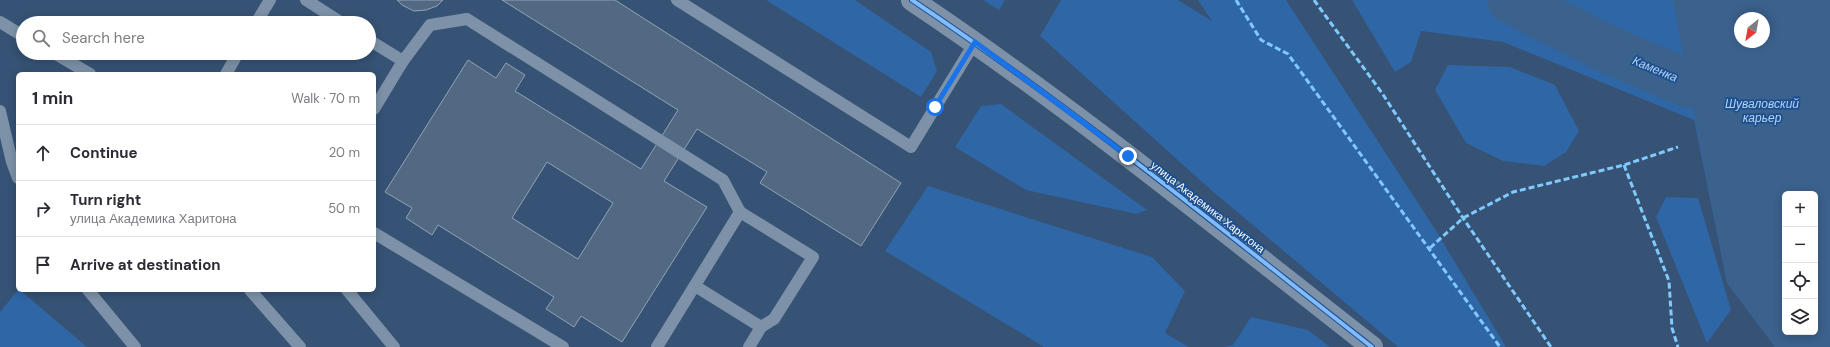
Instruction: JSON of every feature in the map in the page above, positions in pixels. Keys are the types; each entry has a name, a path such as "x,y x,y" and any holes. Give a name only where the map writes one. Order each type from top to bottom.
{"street":[{"name":"улица Академика Харитона","path":"912,0 975,42 1128,156 1372,347"}],"lane":[{"path":"260,16 270,0"},
{"path":"306,0 331,16"},
{"path":"677,0 911,147 975,42"},
{"path":"376,106 403,61 430,25 467,19 723,180 740,212 813,257 774,319 761,327 749,347"},
{"path":"0,22 16,32"},
{"path":"376,44 403,61"},
{"path":"66,60 87,72"},
{"path":"232,72 236,60"},
{"path":"0,111 16,173"},
{"path":"656,347 740,212"},
{"path":"376,234 563,347"},
{"path":"695,286 761,327"},
{"path":"90,292 135,347"},
{"path":"252,292 300,347"},
{"path":"349,292 394,347"}],"shaded area":[{"path":"766,0 855,0 931,52 937,71 921,97"},
{"path":"983,0 1005,0 999,10"},
{"path":"1061,0 1178,0 1212,21 1198,0 1286,0 1435,229 1506,347 1398,347 1211,190 1040,36"},
{"path":"1352,0 1722,0 1782,316 1782,335 1818,335 1830,347 1775,347 1727,283 1694,120 1503,42 1421,31 1411,62 1395,72"},
{"path":"1448,65 1510,67 1555,85 1579,131 1566,152 1544,166 1503,161 1466,143 1435,90"},
{"path":"1001,104 1147,210 1136,214 1026,190 955,147 981,106"},
{"path":"928,186 1152,257 1185,291 1165,333 1189,347 1044,347 885,251"},
{"path":"1666,197 1698,198 1731,310 1707,343 1656,217"},
{"path":"16,292 22,292 87,347 0,347 0,312"},
{"path":"1251,317 1308,330 1330,347 1224,347 1233,345"}],"water":[{"name":"Шуваловский карьер","path":"1673,0 1830,0 1830,347 1775,347 1727,283"}],"building":[{"path":"397,0 443,0 437,6 426,10 414,11 402,5"},
{"path":"502,0 615,0 901,183 861,246 760,183 767,172 697,129 664,181 707,207 622,342 581,316 574,327 546,309 554,297 438,225 432,235 406,218 412,208 385,192 468,60 496,78 506,63 525,75 515,91 641,169 678,110","holes":["547,162 613,203 578,259 512,218"]}],"waterway":[{"name":"Каменка","path":"1511,0 1605,48 1689,84 1719,73 1830,48"}],"marked path":[{"path":"1236,0 1261,40 1288,54 1500,347"},
{"path":"1314,0 1382,93 1463,218 1551,347"},
{"path":"1430,248 1463,218 1513,192 1624,165 1678,147"},
{"path":"1624,165 1669,281 1672,328 1678,347"}],"cycle path":[{"path":"912,0 972,41 1088,126 1372,347"}],"route":[{"path":"935,107 975,42 1128,156"}]}
